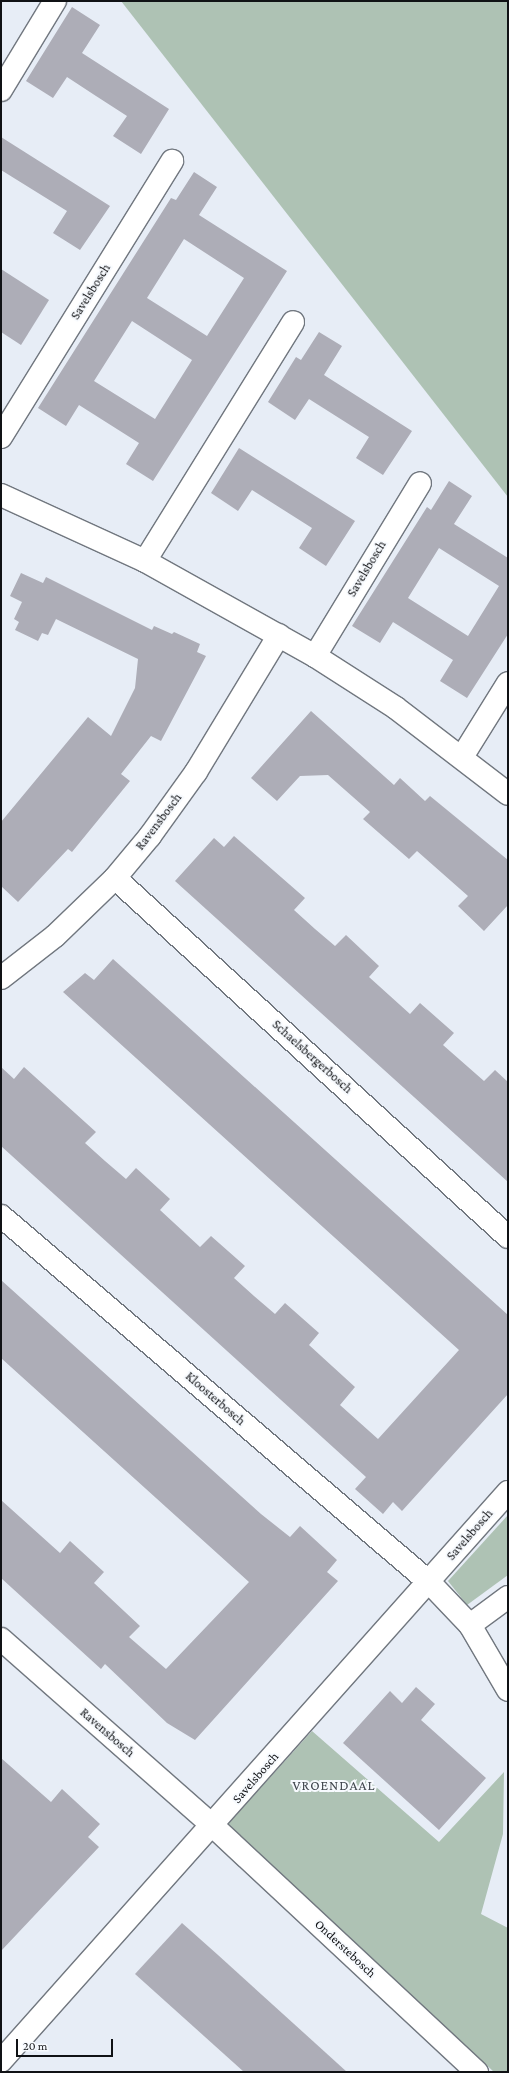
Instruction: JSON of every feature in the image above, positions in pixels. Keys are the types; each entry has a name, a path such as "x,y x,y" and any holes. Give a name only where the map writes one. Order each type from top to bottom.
{"street":[{"path":"1,90 55,1"},
{"name":"Savelsbosch","path":"4,426 172,161"},
{"path":"145,561 293,322"},
{"name":"Savelsbosch","path":"315,656 420,483"},
{"path":"1,495 145,561 315,656 462,757 508,794"},
{"name":"Ravensbosch","path":"1,978 55,936 115,878 196,772 279,635"},
{"path":"462,757 508,683"},
{"name":"Schaelsbergerbosch","path":"115,878 508,1236"},
{"name":"Kloosterbosch","path":"1,1216 429,1582 470,1625 508,1690"},
{"name":"Savelsbosch","path":"1,2062 214,1826 508,1492"},
{"path":"470,1625 508,1597"},
{"name":"Ravensbosch","path":"1,1639 214,1826"},
{"name":"Onderstebosch","path":"214,1826 477,2072"}],"green space":[{"path":"121,1 508,1 508,497"},
{"path":"508,1515 508,1575 467,1605 448,1581"},
{"path":"312,1731 439,1842 504,1772 503,1834 481,1914 508,1928 508,2072 494,2072 228,1824"}],"building":[{"path":"72,7 100,25 82,53 169,109 141,154 113,136 127,116 67,77 53,98 26,81"},
{"path":"1,137 110,206 80,250 53,233 67,211 1,170"},
{"path":"194,172 217,187 199,215 287,271 153,481 126,464 139,443 79,405 66,426 38,408 171,198 176,200","holes":["184,239 244,278 207,336 147,298","132,321 192,360 155,419 94,381"]},
{"path":"1,269 49,300 21,345 1,332"},
{"path":"319,332 342,346 324,375 412,431 383,475 356,458 369,437 309,399 295,420 268,402 296,357 301,360"},
{"path":"239,448 355,521 326,566 299,548 312,528 252,490 238,511 211,493"},
{"path":"449,481 472,496 454,524 508,558 508,634 467,698 440,681 453,660 393,622 380,643 352,626 427,507 431,510","holes":["439,548 499,586 468,636 408,598"]},
{"path":"21,573 43,583 46,577 152,630 154,626 172,634 174,632 200,644 197,652 206,656 161,741 151,736 121,774 130,781 72,852 68,849 18,902 1,886 1,822 88,717 111,736 135,688 138,659 56,619 48,635 42,633 38,641 15,630 19,622 14,619 22,602 10,596"},
{"path":"311,711 394,785 400,778 425,801 430,796 508,860 508,905 484,931 458,906 468,896 417,851 409,859 363,819 370,812 328,775 300,776 277,801 251,778"},
{"path":"234,836 305,898 294,910 315,929 335,946 346,935 379,966 369,977 410,1014 420,1003 454,1033 443,1045 484,1081 495,1070 508,1082 508,1182 175,881 214,838 224,847"},
{"path":"113,959 508,1315 508,1394 402,1511 393,1502 383,1514 355,1489 366,1477 1,1146 1,1067 14,1079 24,1067 96,1132 85,1143 126,1179 136,1168 170,1199 160,1210 200,1247 211,1236 245,1266 234,1278 275,1314 285,1303 319,1333 309,1345 355,1387 340,1405 378,1439 459,1350 63,992 85,973 94,980"},
{"path":"1,1280 261,1514 290,1537 300,1526 337,1560 327,1572 338,1581 195,1740 167,1723 105,1664 101,1669 1,1578 1,1500 60,1553 70,1541 104,1572 94,1583 140,1626 129,1637 166,1669 249,1582 1,1358"},
{"path":"416,1687 435,1704 421,1720 486,1778 439,1830 343,1743 390,1691 402,1703"},
{"path":"1,1758 51,1802 62,1789 100,1824 88,1837 99,1847 1,1951"},
{"path":"182,1923 347,2072 244,2072 135,1974"}],"district":[{"name":"VROENDAAL","path":"334,1785"}]}
